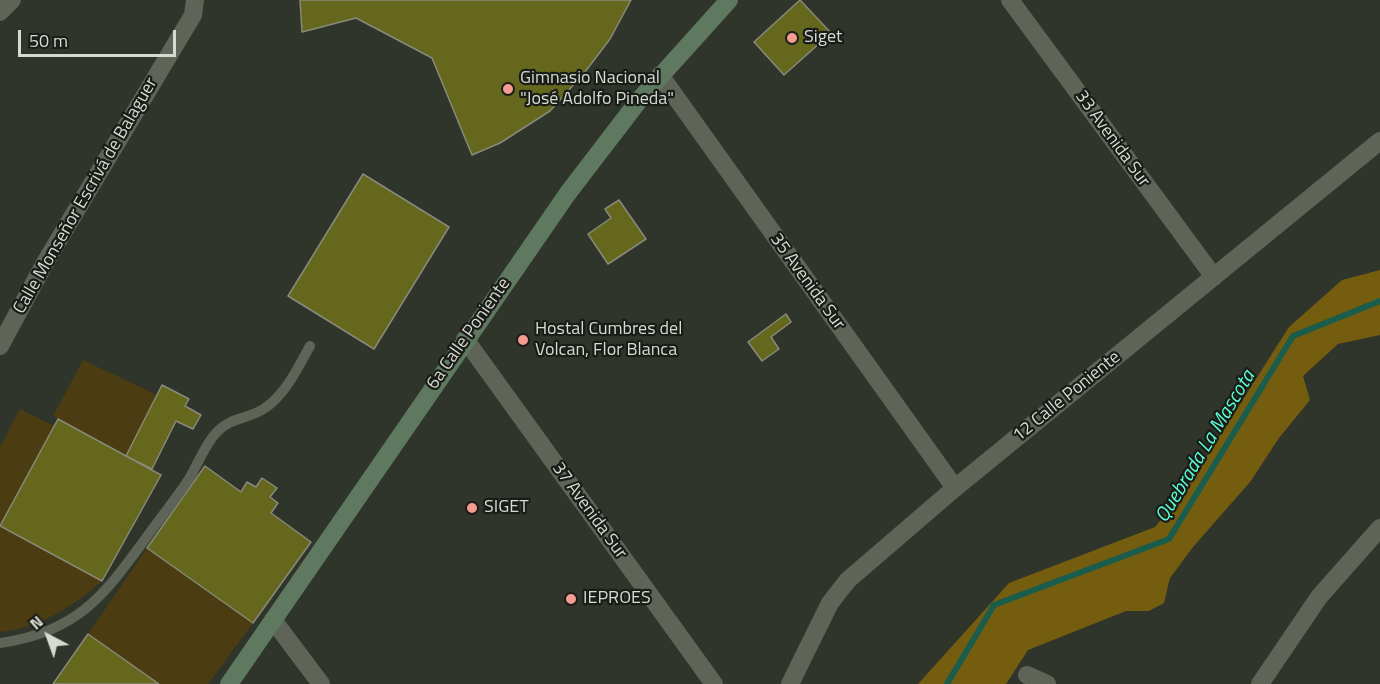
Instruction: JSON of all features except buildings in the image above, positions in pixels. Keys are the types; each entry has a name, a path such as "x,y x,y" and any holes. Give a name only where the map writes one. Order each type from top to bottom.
{"street":[{"path":"0,12 12,0"},
{"name":"6a Calle Poniente","path":"229,684 465,339 599,151 660,75 729,0"},
{"name":"33 Avenida Sur","path":"1010,0 1214,277"},
{"name":"Calle Monseñor Escrivá de Balaguer","path":"0,346 46,261 194,8"},
{"name":"35 Avenida Sur","path":"660,75 683,111 955,488"},
{"name":"12 Calle Poniente","path":"790,684 831,603 848,580 955,488 1380,141"},
{"name":"37 Avenida Sur","path":"465,339 714,684"},
{"path":"1260,684 1319,597 1378,536"},
{"path":"273,620 321,684"},
{"path":"1027,675 1047,684"}],"lane":[{"path":"0,643 26,639 54,629 88,609 108,590 188,481 215,433 227,423 264,409 281,395 310,346"}],"shaded area":[{"path":"1380,270 1380,335 1338,344 1303,376 1310,400 1279,438 1250,482 1193,547 1170,578 1164,603 1149,611 1126,611 1028,650 1006,684 918,684 1009,583 1155,527 1186,489 1289,327 1342,280"},
{"path":"83,360 157,395 126,456 53,416"},
{"path":"20,409 54,426 1,526 102,581 68,607 42,621 0,632 0,447"},
{"path":"147,548 253,623 208,684 159,684 88,634"}],"waterway":[{"name":"Quebrada La Mascota","path":"947,684 994,605 1169,539 1293,336 1380,301"}],"place":[{"name":"Siget","path":"792,38"},
{"name":"Gimnasio Nacional \"José Adolfo Pineda\"","path":"508,89"},
{"name":"Hostal Cumbres del Volcan, Flor Blanca","path":"523,340"},
{"name":"SIGET","path":"472,508"},
{"name":"IEPROES","path":"571,599"}]}
